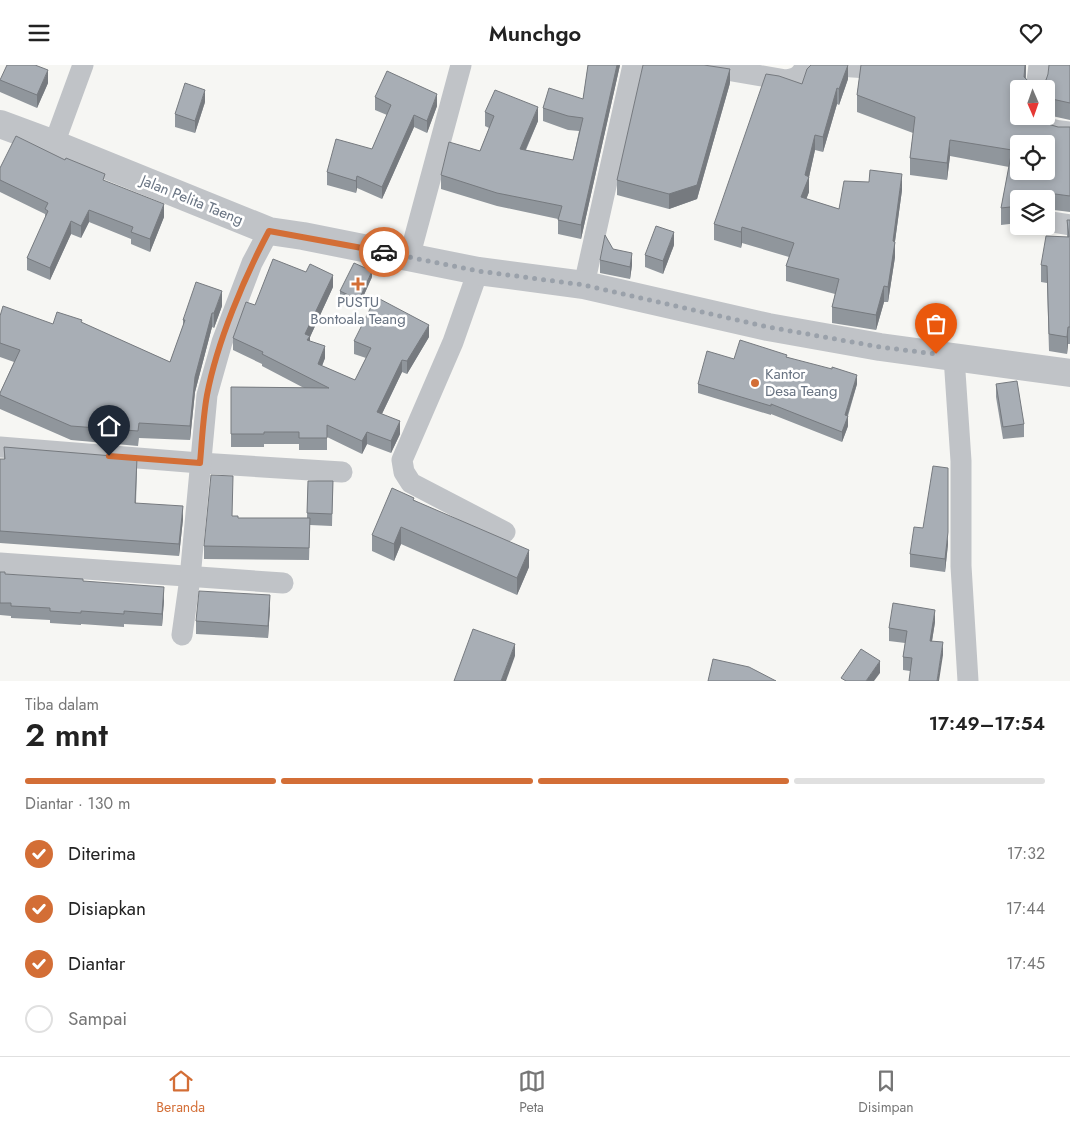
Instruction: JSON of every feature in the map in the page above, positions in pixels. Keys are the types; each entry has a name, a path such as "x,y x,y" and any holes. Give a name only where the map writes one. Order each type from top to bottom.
{"street":[{"path":"54,144 83,65"},
{"path":"409,257 461,65"},
{"path":"584,285 633,65"},
{"path":"697,65 786,80 800,75 804,69 818,65"},
{"path":"823,65 883,69"},
{"path":"1037,80 1039,65"},
{"name":"Jalan Pelita Taeng","path":"0,124 269,231 478,271 584,285 768,327 880,347 1070,373"},
{"path":"1042,125 1070,132"},
{"path":"1055,222 1070,225"},
{"path":"182,635 190,578 207,395 222,343 252,263 269,231"},
{"path":"478,271 453,342 402,461 411,483 505,532"},
{"path":"954,357 961,461 961,566 968,681"},
{"path":"0,447 342,472"},
{"path":"0,563 190,578 283,583"}],"building":[{"path":"7,65 35,65 48,70 37,95 0,80"},
{"path":"588,65 617,65 581,225 558,220 562,206 497,193 441,175 449,142 480,151 494,116 485,112 495,90 538,107 520,149 573,160 583,118 568,116 543,108 549,88 583,99"},
{"path":"643,65 704,65 730,69 697,185 669,194 617,180"},
{"path":"811,65 848,65 839,89 837,88 823,137 815,135 805,175 809,177 801,197 839,209 844,181 869,182 870,170 902,174 888,287 884,286 876,315 832,307 839,279 786,266 794,243 742,227 741,232 714,224 766,74 779,76 802,84 807,69"},
{"path":"861,65 1025,65 1024,77 1027,80 1010,80 1010,125 1070,127 1070,196 1055,194 1055,190 1010,190 1010,207 1001,208 1010,161 1010,180 1055,180 1055,135 1010,135 1010,150 950,140 947,163 910,158 915,117 857,95"},
{"path":"1049,65 1070,65 1070,103 1055,100 1055,80 1046,80"},
{"path":"387,71 437,94 427,121 414,115 382,187 357,176 356,181 327,172 336,139 372,149 391,105 375,97"},
{"path":"185,83 205,90 195,121 175,114"},
{"path":"16,136 65,160 66,158 105,174 103,180 164,204 150,239 131,232 133,227 89,210 81,226 71,221 50,268 27,258 48,211 45,209 48,203 0,180 0,168"},
{"path":"1067,220 1070,220 1070,327 1068,327 1067,337 1049,334 1047,266 1041,265 1046,236 1069,237"},
{"path":"656,226 674,232 663,261 645,255"},
{"path":"605,235 613,249 632,253 630,267 600,260"},
{"path":"273,259 306,272 310,264 333,275 305,334 310,336 307,340 325,346 318,364 355,380 371,348 354,341 376,297 429,325 407,361 402,360 377,412 400,421 391,441 367,432 362,441 327,425 327,438 299,438 299,432 231,434 231,387 329,388 233,338 246,302 255,305"},
{"name":"PUSTU Bontoala Teang","path":"354,263 372,271 359,300 340,291"},
{"path":"196,282 222,291 214,313 212,313 195,377 190,426 139,423 138,431 71,426 0,395 20,350 0,343 0,316 3,306 53,324 57,312 82,320 81,322 170,362"},
{"path":"740,340 787,355 786,357 832,369 832,367 857,375 845,415 848,416 842,432 771,404 771,406 698,384 707,351 734,359"},
{"path":"1017,381 1024,424 1003,427 996,384"},
{"path":"4,447 137,458 135,503 183,506 179,544 0,531 0,459 5,459"},
{"path":"933,466 948,468 948,532 945,559 910,554 914,527 923,528"},
{"path":"211,475 233,476 232,516 238,516 238,518 310,518 309,548 204,546"},
{"path":"308,481 333,481 332,514 307,513"},
{"path":"392,488 414,498 413,500 529,550 517,578 401,527 394,544 372,535"},
{"path":"0,572 5,572 5,574 164,587 162,614 124,611 124,614 81,611 81,613 50,611 50,608 11,606 11,603 0,603"},
{"path":"199,591 270,595 268,626 196,621"},
{"path":"893,603 935,610 930,641 943,642 937,681 909,681 912,658 903,657 907,631 889,628"},
{"path":"473,629 515,644 501,681 454,681"},
{"path":"861,649 880,661 866,681 846,681 841,678"},
{"path":"713,659 749,667 776,681 708,681"}],"way so far":[{"path":"384,252 478,271 584,285 768,327 880,347 936,354"}],"place":[{"name":"PUSTU Bontoala Teang","path":"358,284"},
{"name":"Kantor Desa Teang","path":"755,383"}],"route":[{"path":"109,456 200,463 207,395 222,343 252,263 269,231 384,252"}]}
